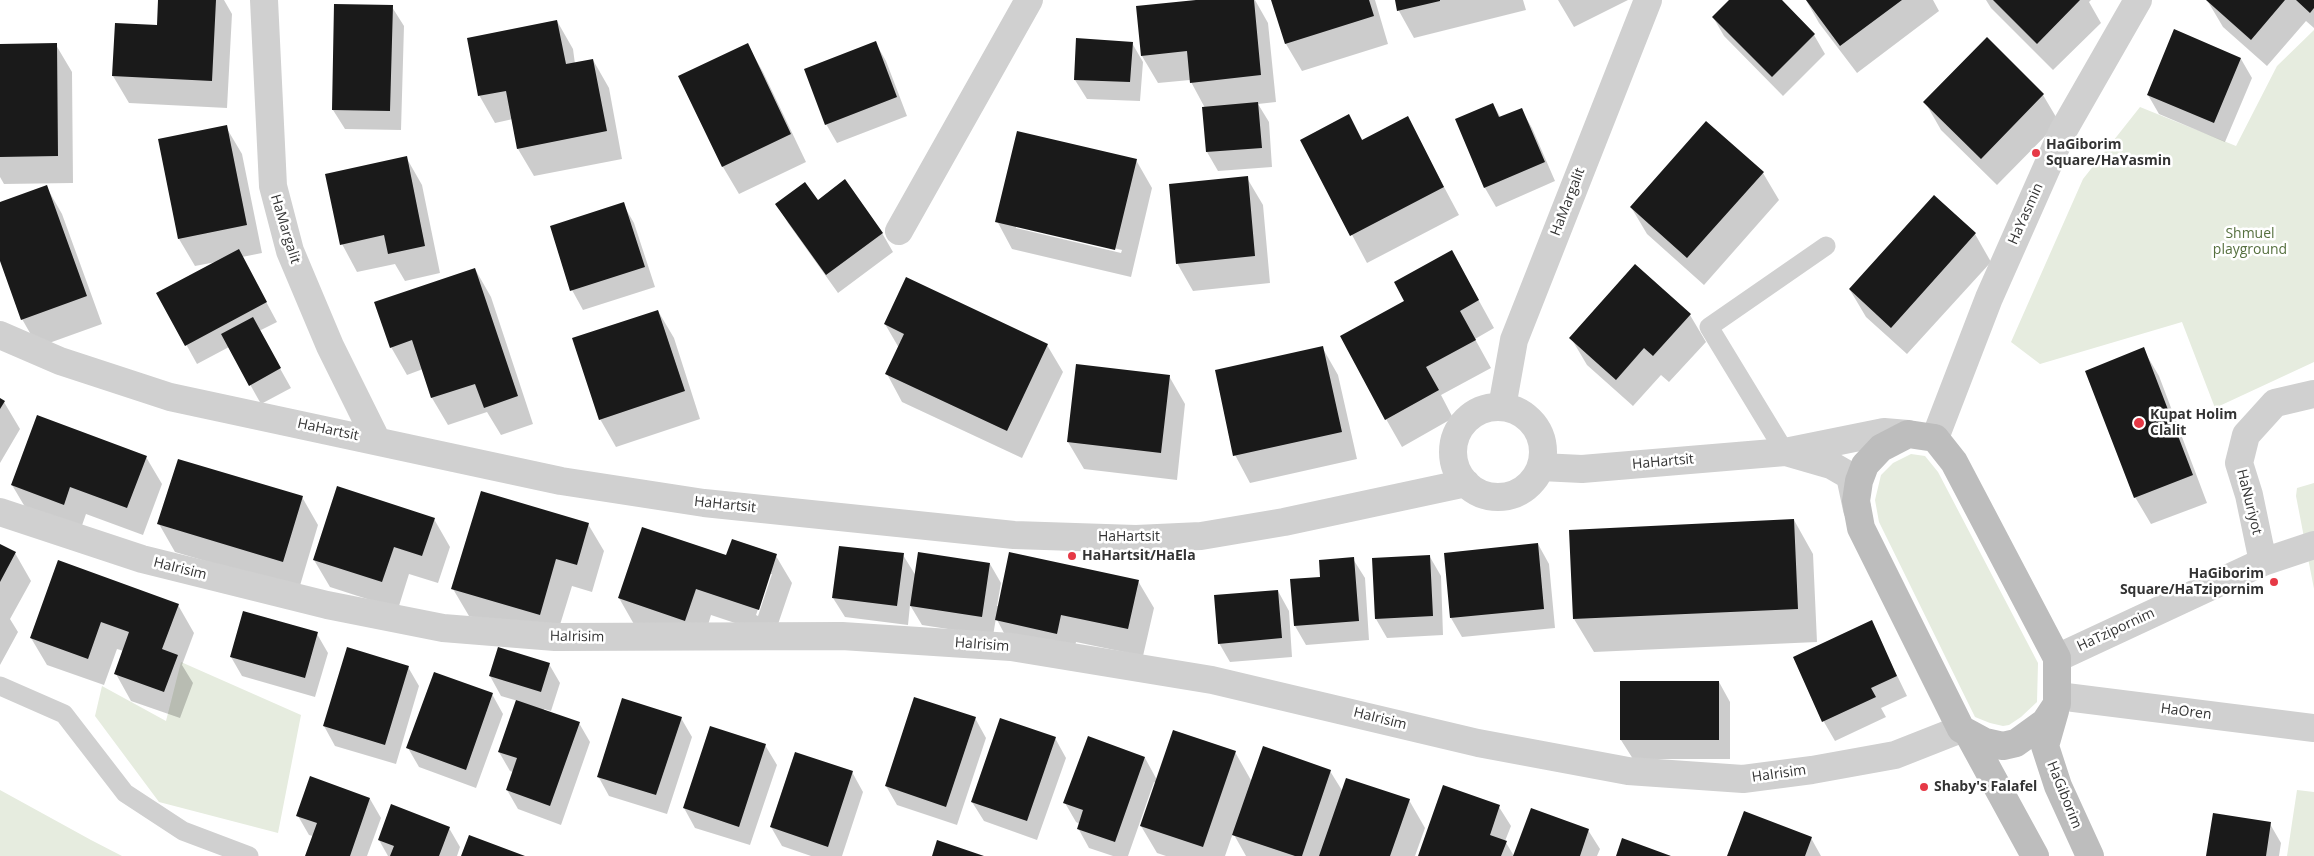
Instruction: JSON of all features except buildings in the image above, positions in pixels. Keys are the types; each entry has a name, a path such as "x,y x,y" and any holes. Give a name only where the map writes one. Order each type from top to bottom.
{"street":[{"name":"HaMargalit","path":"264,0 272,186 290,251 330,346 377,441"},
{"path":"899,231 1029,0"},
{"name":"HaMargalit","path":"1502,407 1514,340 1648,0"},
{"name":"HaYasmin","path":"1935,438 1989,298 2063,131 2138,0"},
{"name":"HaHartsit","path":"0,335 60,361 170,397 561,481 704,503 1014,535 1136,539 1201,536 1284,522 1466,483"},
{"name":"HaNuriyot","path":"2263,562 2249,495 2239,463 2246,435 2275,403 2314,394"},
{"path":"1502,407 1523,416 1538,433 1543,452 1540,467 1523,490 1509,496 1493,497 1478,493 1466,483 1457,470 1453,455 1455,440 1462,425 1472,415 1486,408 1502,407"},
{"name":"HaHartsit","path":"1540,467 1582,470 1785,452 1884,432 1908,434"},
{"path":"2035,856 1965,732 1861,528 1856,501 1859,481 1865,465 1881,448 1908,434 1935,438 1954,462 2057,658"},
{"name":"HaHartsit","path":"1785,452 1831,465 1850,476 1861,528"},
{"name":"HaIrisim","path":"0,512 142,559 327,605 442,628 555,637 842,636 1011,646 1212,680 1478,743 1628,771 1743,779 1895,755 1965,732"},
{"name":"HaTzipornim","path":"2057,658 2263,562 2314,545"},
{"name":"HaGiborim","path":"2057,658 2057,700 2045,746 2058,786 2090,856"},
{"path":"1965,732 2003,746 2016,743 2045,722 2057,700"},
{"name":"HaOren","path":"2057,700 2314,728"}],"lane":[{"path":"1785,452 1710,328 1826,246"},
{"path":"0,686 64,714 125,793 183,831 249,856"}],"green space":[{"name":"Shmuel playground","path":"2314,30 2314,362 2215,408 2182,322 2040,364 2011,342 2083,179 2140,107 2236,146 2277,66"},
{"path":"1911,454 1925,456 1938,472 2038,663 2037,702 2009,725 2003,726 1990,723 1975,717 1879,522 1875,500 1881,475 1893,463"},
{"path":"2314,483 2314,589 2296,496 2297,488"},
{"path":"181,662 301,715 278,833 159,802 95,716 102,686 166,721"},
{"path":"0,790 91,840 122,856 0,856"},
{"path":"2297,790 2314,792 2314,856 2287,856"}],"place":[{"name":"HaGiborim Square/HaYasmin","path":"2036,153"},
{"name":"Kupat Holim Clalit","path":"2139,423"},
{"name":"HaHartsit/HaEla","path":"1072,556"},
{"name":"HaGiborim Square/HaTzipornim","path":"2274,582"},
{"name":"Shaby's Falafel","path":"1924,787"}]}
